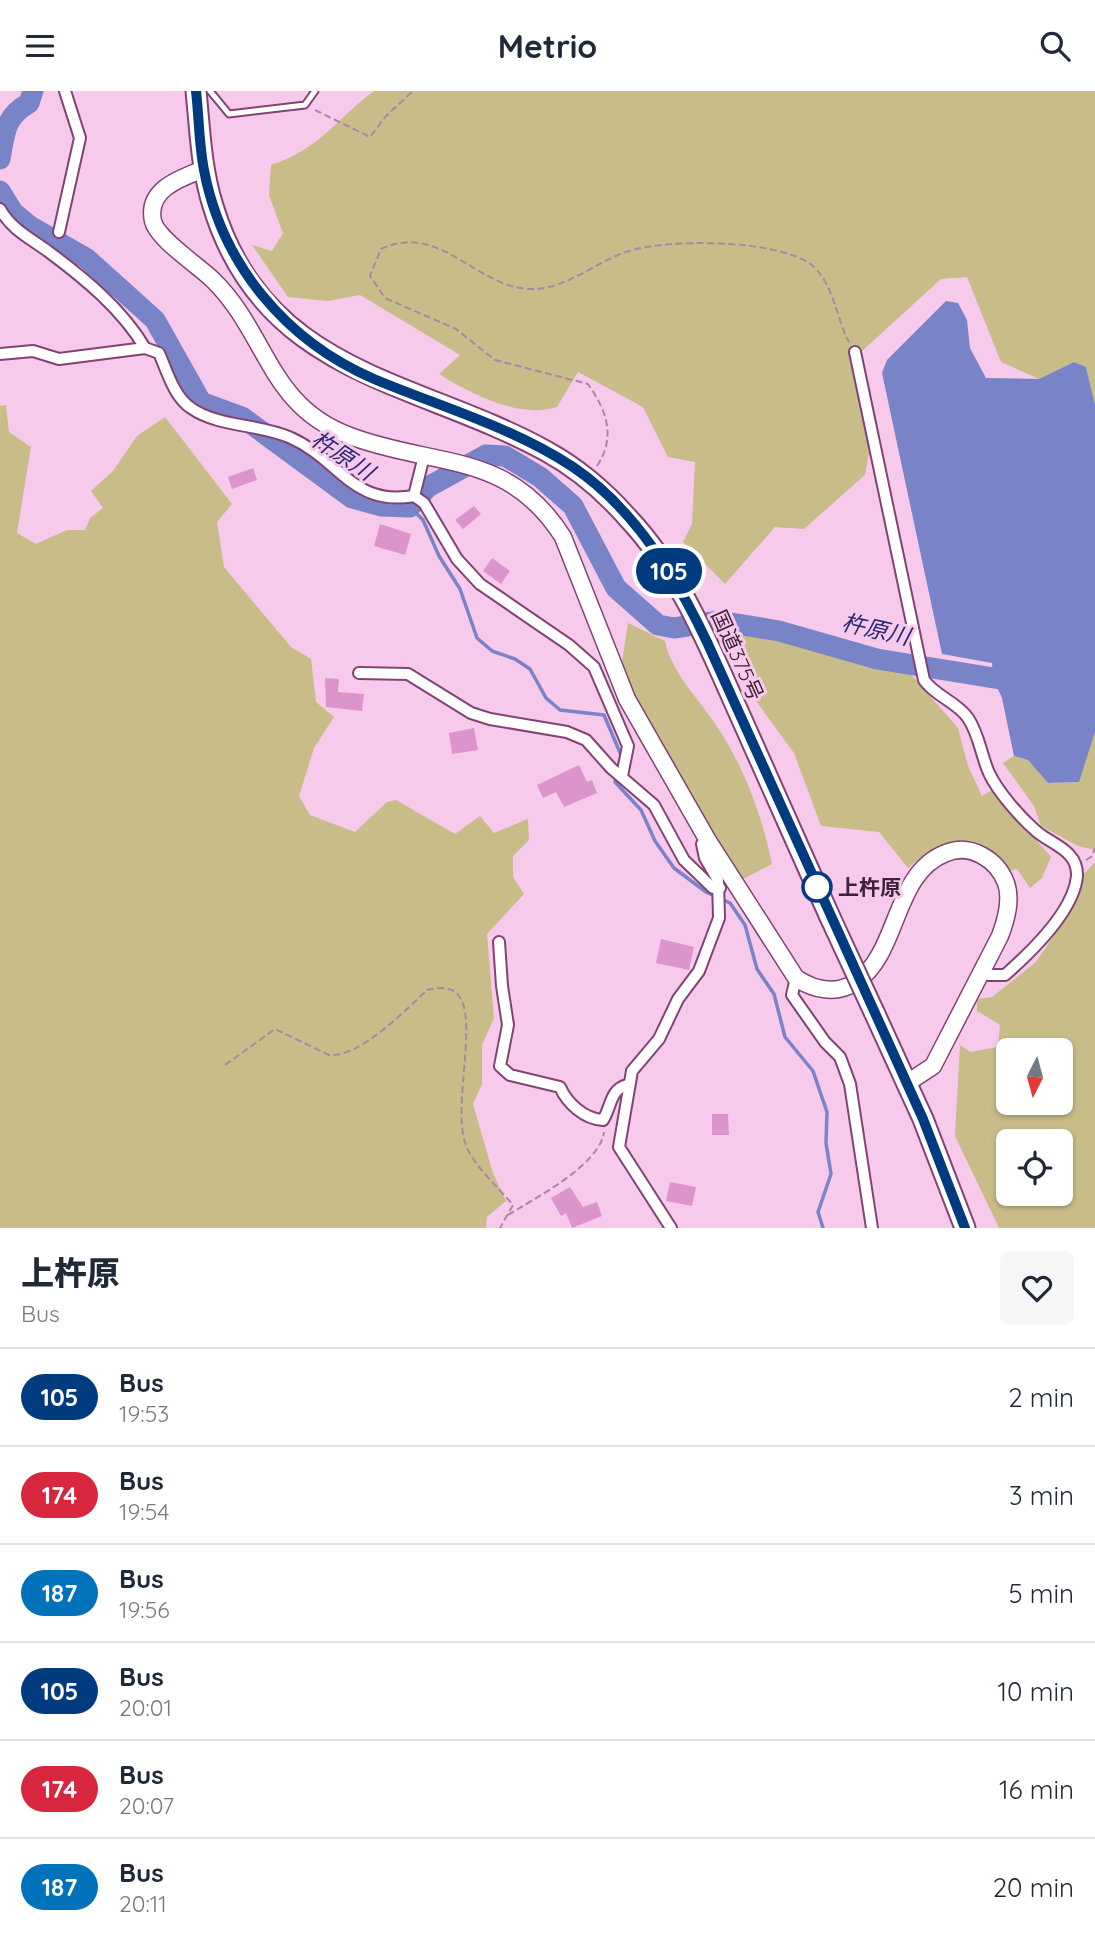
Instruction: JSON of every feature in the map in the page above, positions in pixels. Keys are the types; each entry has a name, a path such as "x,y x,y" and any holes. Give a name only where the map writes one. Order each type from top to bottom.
{"highway":[{"name":"国道375号","path":"196,91 204,169 216,215 238,263 271,308 313,346 372,378 510,432 547,451 588,479 650,543 685,594 907,1083 965,1228"}],"street":[{"path":"59,232 67,186 80,138 65,91"},
{"path":"204,169 173,181 159,194 153,208 153,222 161,235 223,291 247,324 274,375 289,396 310,415 350,436 492,473 519,487 549,515 563,537 627,699 707,839 796,978 820,990 843,988 874,968 913,883 924,868 945,853 966,849 982,855 1006,884 1007,918 981,971 933,1066 907,1083"},
{"path":"0,209 20,234 47,250 100,293 145,348"},
{"path":"0,354 33,351 59,359 145,348 159,353 178,394 190,408 288,436 327,459 369,496 400,499 414,496 424,503 457,559 480,584 569,645 594,667 628,746 622,776"},
{"path":"855,352 924,680 932,691 961,708 970,721 996,784 1036,831 1067,851 1076,865 1077,877 1072,894 1060,915 1034,947 1005,975 981,971"},
{"path":"414,496 424,456"},
{"path":"359,673 408,674 471,713 490,719 567,731 586,740 611,768 654,805 684,860 720,895"},
{"path":"671,1228 619,1147 627,1085 632,1071 659,1039 678,999 699,971 720,895 705,858 702,844 707,839"},
{"path":"499,943 502,986 509,1025 500,1066 510,1075 560,1087 566,1102 603,1120 612,1097 621,1086 627,1085"},
{"path":"796,978 792,995 825,1042 840,1057 850,1084 872,1228"}],"lane":[{"path":"210,91 229,114 305,105 315,91"}],"path":[{"path":"305,105 370,137 386,116 413,91"},
{"path":"588,479 606,453 610,432 600,400 588,383 495,360 456,329 385,298 370,276 373,263 381,249 398,241 428,244 499,281 518,288 543,290 625,252 650,246 728,244 783,251 797,255 824,279 855,352"},
{"path":"1076,865 1091,857 1095,848"},
{"path":"225,1065 275,1029 329,1055 338,1056 360,1046 428,991 438,987 453,990 461,1000 464,1027 462,1113 467,1150 513,1205 500,1228"},
{"path":"507,1216 566,1178 600,1149 605,1134 603,1120"}],"shaded area":[{"path":"374,91 1095,91 1095,405 1086,367 1074,362 1039,379 1001,362 967,277 941,279 850,362 870,448 865,475 804,529 775,527 725,584 683,542 692,524 695,462 668,457 643,407 578,372 557,407 527,410 496,403 439,374 460,355 360,295 328,301 288,297 252,245 272,251 283,233 269,195 271,165 315,142"},
{"path":"6,405 9,432 31,447 17,533 36,544 67,530 85,530 90,518 103,508 91,491 113,471 137,436 165,417 232,504 217,522 224,567 291,647 311,659 316,702 334,717 314,748 299,796 310,815 355,832 387,802 396,800 455,834 480,816 494,833 528,819 529,840 513,856 513,877 524,894 487,934 494,1018 482,1045 482,1084 473,1104 493,1173 506,1201 487,1217 486,1228 0,1228 0,406"},
{"path":"628,623 665,641 673,664 718,728 744,776 758,811 772,864 741,880 640,708 621,668"},
{"path":"730,629 908,671 958,728 968,766 982,796 992,790 1051,857 1042,878 1030,888 1017,869 1006,872 980,851 958,842 936,848 908,868 879,832 821,826 794,753 748,690 752,666"},
{"path":"1095,732 1095,850 1078,846 1041,826 1034,806 1003,763 1014,756 1028,760 1048,783 1078,782"},
{"path":"1095,862 1095,1228 999,1228 955,1136 960,1045 970,1052 996,1047 996,1115 1073,1115 1073,1038 999,1038 1000,1025 977,1011 977,999 992,997 1035,963 1062,924 1083,875"}],"water":[{"path":"946,301 958,303 967,320 970,348 986,378 1039,379 1074,362 1086,367 1095,405 1095,732 1079,782 1048,783 1028,760 1014,756 1002,698 993,678 992,663 942,654 882,373 887,360"}],"building":[{"path":"253,468 257,480 232,489 228,477"},
{"path":"474,506 481,514 463,529 455,520"},
{"path":"380,524 411,534 405,555 374,546"},
{"path":"492,558 510,571 501,584 483,571"},
{"path":"325,678 339,679 338,692 364,694 362,711 326,707"},
{"path":"474,728 478,750 452,754 449,733"},
{"path":"579,765 587,782 592,780 597,793 564,807 556,792 543,798 537,785"},
{"path":"661,939 694,947 689,970 656,963"},
{"path":"712,1114 728,1114 729,1135 712,1135"},
{"path":"670,1182 696,1187 692,1206 666,1201"},
{"path":"570,1187 583,1207 597,1202 602,1216 572,1228 566,1213 561,1216 551,1198"}],"waterway":[{"name":"杵原川","path":"0,159 10,120 29,103 33,91"},
{"name":"杵原川","path":"0,191 13,212 30,226 86,258 155,320 201,402 242,417 352,498 381,506 410,507 428,487 486,455 505,456 540,477 573,506 616,588 658,625 674,628 719,621 779,631 877,659 1000,679"},
{"path":"410,507 423,520 439,556 460,589 477,638 492,651 515,659 530,669 546,698 560,710 604,715 621,755 615,782 641,810 655,841 674,868 706,892 730,903 745,925 757,969 774,994 785,1037 813,1071 827,1112 826,1143 831,1174 818,1212 823,1228"}],"bus line":[{"name":"105","path":"196,91 204,169 213,206 238,263 271,308 313,346 372,378 510,432 576,469 628,517 650,543 685,594 923,1119 965,1228"}],"place":[{"name":"上杵原","path":"817,887"}]}
